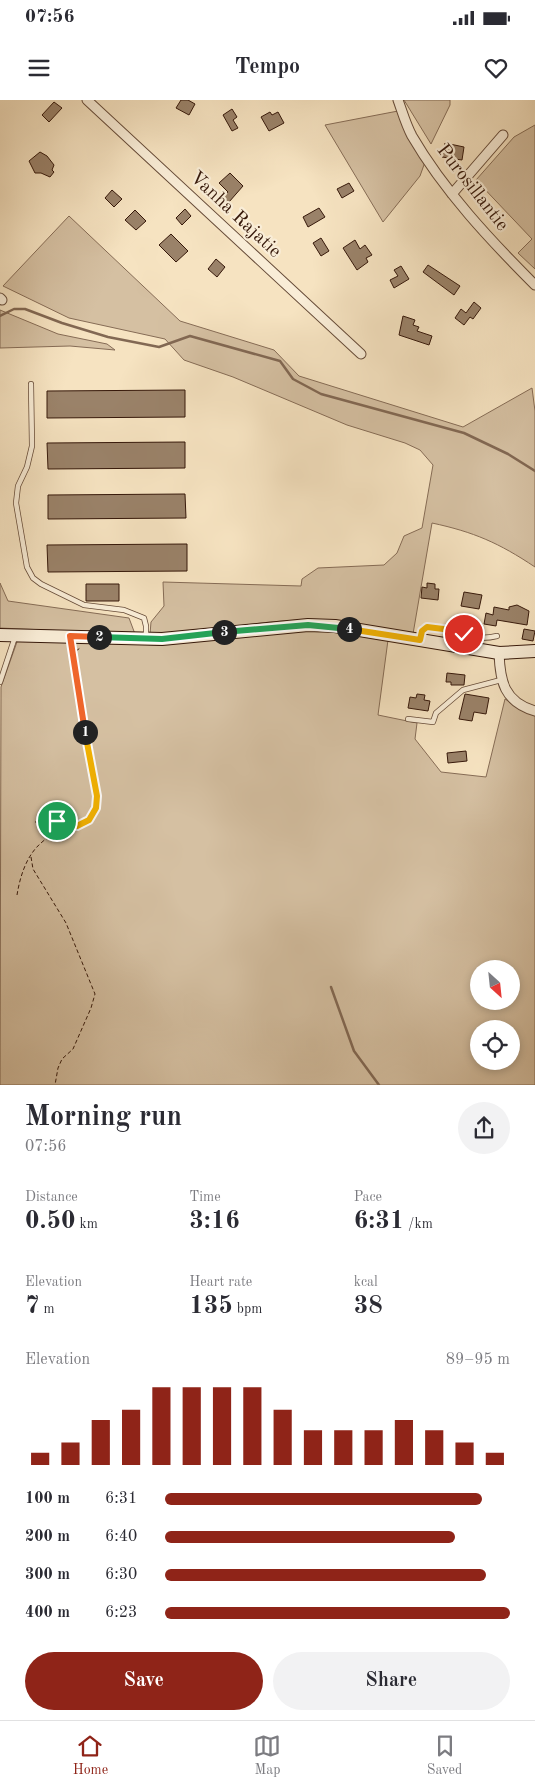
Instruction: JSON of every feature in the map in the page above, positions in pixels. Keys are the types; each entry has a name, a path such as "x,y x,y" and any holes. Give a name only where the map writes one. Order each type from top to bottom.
{"street":[{"name":"Vanha Rajatie","path":"87,100 361,354"},
{"name":"Purosillantie","path":"398,100 411,134 452,194 497,247 535,285"},
{"path":"452,194 503,135"},
{"path":"0,635 145,639 308,625 335,626 499,653 535,651"},
{"path":"499,653 501,680 513,699 535,712"}],"lane":[{"path":"31,384 32,446 28,468 18,486 16,503 27,568 33,578 41,584 84,605 124,610 144,618 146,626 145,639"},
{"path":"420,640 422,631 427,627 460,631 475,639 497,636"},
{"path":"0,682 16,635"},
{"path":"408,719 433,722 436,712 463,690 501,680"}],"path":[{"path":"17,895 20,874 42,842 77,826 92,816 98,802 72,660 70,636"},
{"path":"35,822 57,821 77,826"},
{"path":"32,856 33,869 66,923 95,994 76,1043 62,1059 58,1068 55,1085"}],"shaded area":[{"path":"404,100 450,100 450,105 431,144"},
{"path":"398,111 425,162 420,176 383,222 325,125"},
{"path":"535,125 535,269 518,253 532,239 476,180 514,137"},
{"path":"69,216 180,321 274,350 299,376 463,427 532,388 535,411 535,567 486,539 461,530 432,523 413,634 346,623 306,620 267,622 170,634 150,634 151,622 164,606 163,582 301,586 302,579 318,568 384,565 397,553 404,536 422,528 433,465 420,450 405,443 347,425 233,377 184,360 165,339 69,318 3,286"},
{"path":"0,310 58,334 107,344 115,350 70,346 0,348"},
{"path":"0,583 8,601 129,618 135,634 0,628"},
{"path":"290,630 334,631 388,640 378,715 417,723 415,739 441,772 486,777 505,699 525,712 535,715 535,1085 0,1085 1,687 18,639 159,645"}],"building":[{"path":"181,100 188,100 195,104 189,115 176,108"},
{"path":"54,102 62,108 49,122 42,115"},
{"path":"232,109 237,117 233,120 238,128 232,131 223,115"},
{"path":"270,112 272,115 278,112 284,123 269,131 261,117"},
{"path":"445,143 464,147 462,160 442,157"},
{"path":"40,152 47,156 54,165 52,170 54,172 50,177 41,173 35,173 29,161"},
{"path":"230,173 243,186 222,210 216,204 228,192 219,183"},
{"path":"349,183 354,191 342,198 337,189"},
{"path":"112,190 122,199 114,207 105,198"},
{"path":"319,208 325,217 308,227 303,217"},
{"path":"185,209 191,216 182,225 176,218"},
{"path":"135,210 146,221 136,230 125,220"},
{"path":"171,234 188,251 176,262 159,245"},
{"path":"321,238 329,251 321,256 313,243"},
{"path":"355,240 360,249 365,245 372,255 366,258 368,262 357,270 343,248"},
{"path":"216,259 225,267 217,277 208,269"},
{"path":"428,265 460,286 454,295 423,272"},
{"path":"401,266 409,279 394,288 390,280 398,276 394,270"},
{"path":"474,302 481,308 473,319 470,317 464,325 455,318 461,309 466,313"},
{"path":"403,316 415,320 413,325 419,327 417,331 432,336 429,345 399,335"},
{"path":"185,390 185,417 47,418 47,391"},
{"path":"185,442 185,468 48,469 47,443"},
{"path":"185,494 186,518 48,519 48,495"},
{"path":"187,544 187,571 48,572 47,545"},
{"path":"427,583 435,584 435,589 439,589 438,600 421,598 422,587 427,588"},
{"path":"86,584 119,584 119,601 86,601"},
{"path":"464,592 482,595 479,609 461,606"},
{"path":"517,605 529,611 527,625 497,620 496,626 484,624 486,613 493,615 494,607 509,610 509,607"},
{"path":"524,629 535,631 533,641 522,639"},
{"path":"447,673 465,675 464,685 451,685 451,682 446,682"},
{"path":"417,694 425,695 424,700 430,701 428,711 408,708 410,697 416,698"},
{"path":"465,694 489,698 486,714 474,712 472,721 459,719"},
{"path":"466,751 467,761 448,763 447,753"}],"waterway":[{"path":"0,316 14,309 25,309 108,337 159,347 190,336 280,361 293,379 321,394 464,433 508,454 535,471"},
{"path":"331,987 354,1051 379,1085"}],"route":[{"path":"57,821 77,826 84,823 92,816 98,802 92,778 72,660 70,636 162,639 260,628 308,625 335,626 420,640 422,631 427,627 460,631 464,634"}]}
